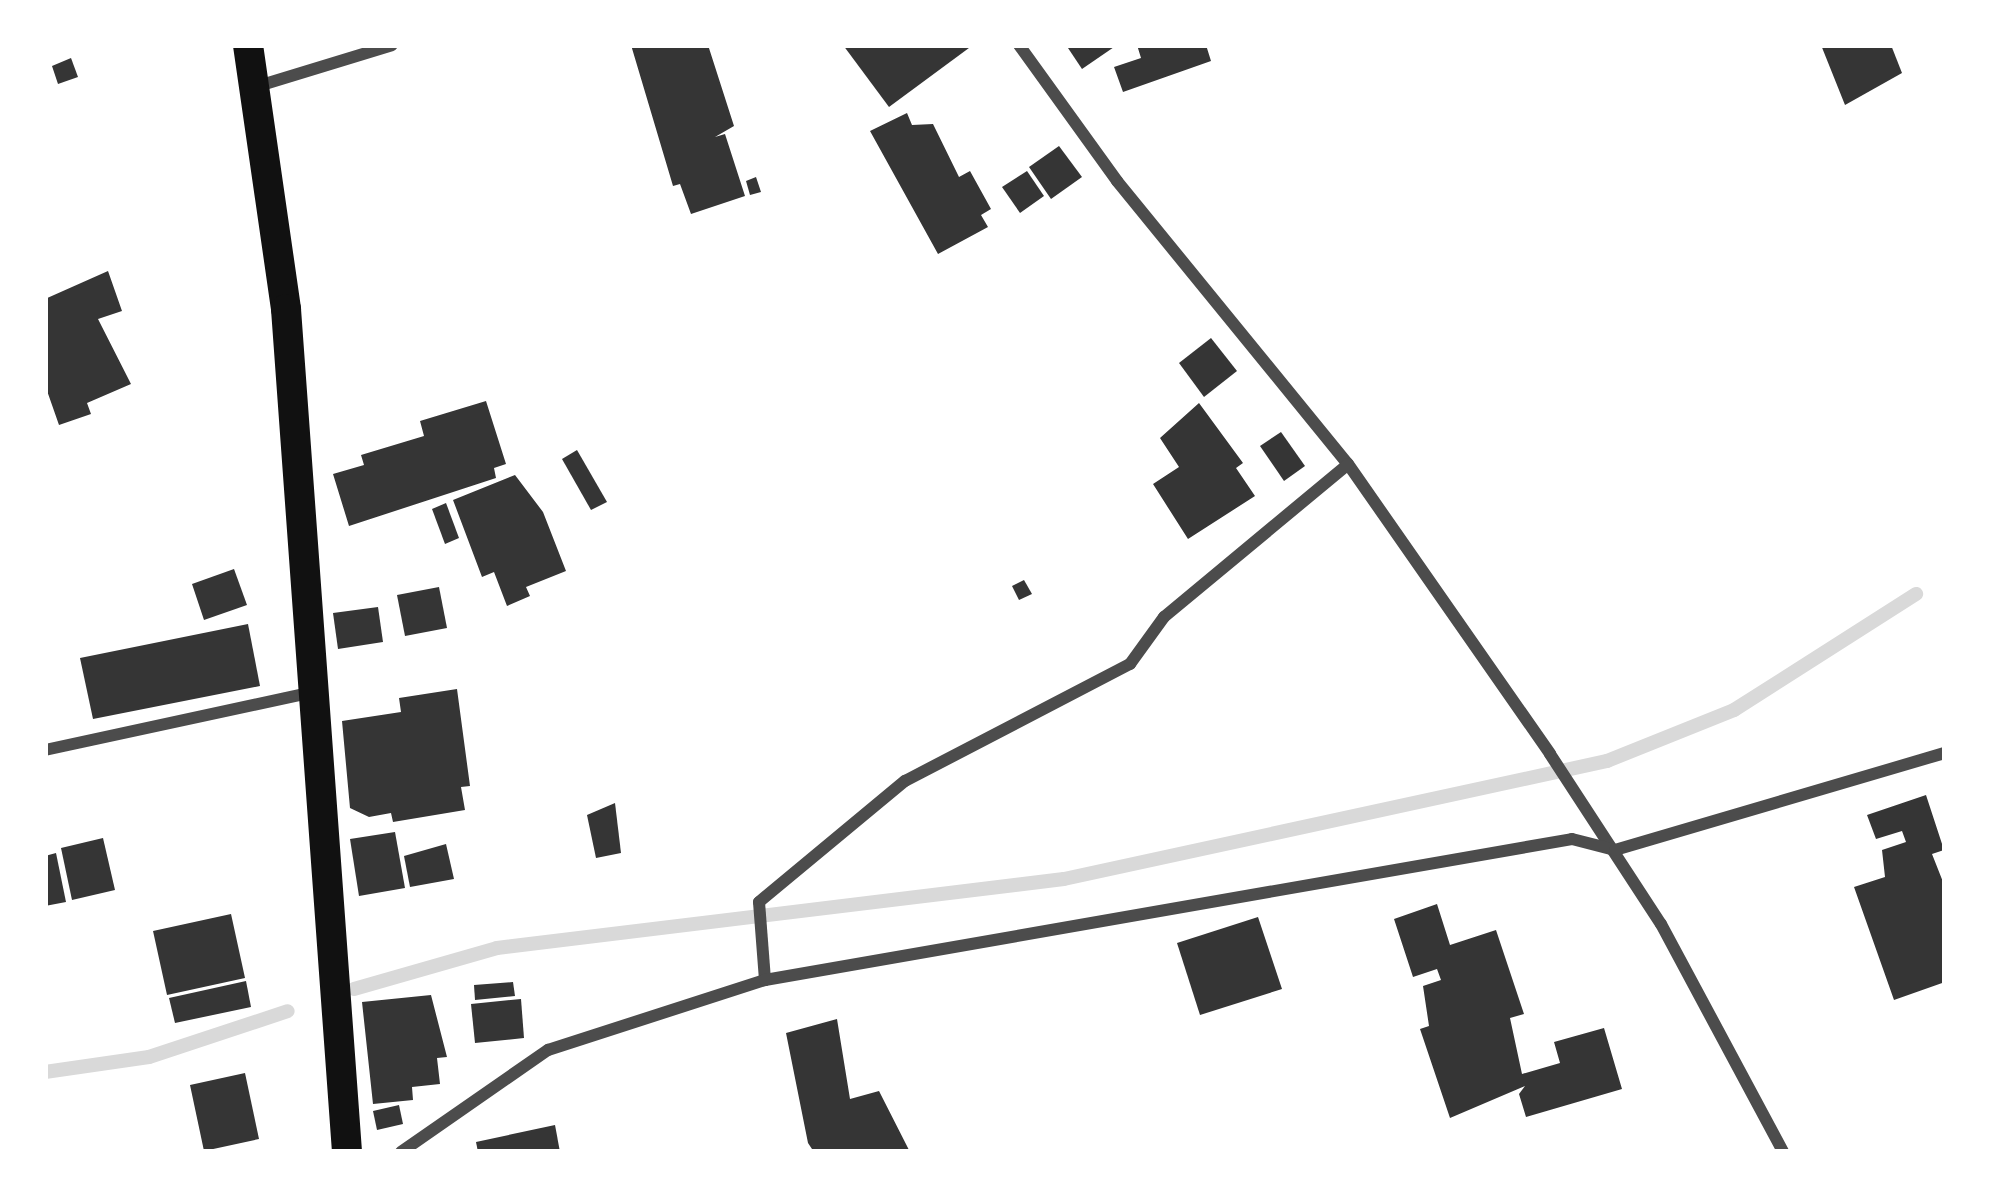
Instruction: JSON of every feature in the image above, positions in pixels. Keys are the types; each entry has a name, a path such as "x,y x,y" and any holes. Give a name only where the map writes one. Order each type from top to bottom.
{"main road":[{"path":"248,45 286,309 347,1152"}],"street":[{"path":"255,87 392,45"},
{"path":"1019,45 1117,181 1348,464 1550,754 1615,850 1783,1152"},
{"path":"765,980 759,902 905,781 1130,664 1164,616 1348,464"},
{"path":"45,750 314,692"},
{"path":"401,1152 548,1050 765,980 1572,839 1615,850 1945,753"}],"building":[{"path":"631,45 708,45 734,126 715,137 725,134 745,196 691,214 680,184 673,186"},
{"path":"843,45 973,45 889,107"},
{"path":"1066,45 1117,45 1082,69"},
{"path":"1137,45 1206,45 1211,61 1123,92 1114,67 1141,58"},
{"path":"1821,45 1891,45 1902,73 1845,105"},
{"path":"71,58 78,77 58,84 52,66"},
{"path":"907,113 912,125 933,124 959,177 970,171 991,209 981,215 988,227 938,254 870,131"},
{"path":"1059,146 1082,177 1051,199 1029,167"},
{"path":"1027,171 1044,196 1020,213 1002,187"},
{"path":"756,177 761,192 750,195 746,181"},
{"path":"108,271 122,311 98,319 131,384 87,403 91,414 59,425 45,385 45,299"},
{"path":"1211,338 1237,371 1204,397 1179,363"},
{"path":"486,401 506,464 494,468 496,478 349,526 333,474 364,465 361,455 424,436 420,421"},
{"path":"1199,403 1243,463 1236,468 1255,496 1188,539 1153,484 1179,467 1160,438"},
{"path":"1281,432 1305,466 1284,481 1260,446"},
{"path":"577,450 607,502 591,510 562,459"},
{"path":"515,475 543,512 566,571 526,587 530,596 507,606 494,572 482,577 453,500"},
{"path":"446,503 459,538 445,544 432,509"},
{"path":"234,569 247,605 204,620 192,584"},
{"path":"1024,580 1032,594 1019,600 1012,586"},
{"path":"439,587 447,628 405,636 397,595"},
{"path":"378,607 383,642 338,649 333,613"},
{"path":"248,624 260,686 93,719 80,658"},
{"path":"457,689 470,786 461,787 465,810 393,822 391,813 369,817 350,808 342,721 401,712 399,698"},
{"path":"1926,795 1944,850 1932,854 1945,887 1945,982 1894,1000 1854,887 1885,877 1882,850 1906,842 1902,831 1876,839 1867,815"},
{"path":"615,803 621,853 596,858 587,815"},
{"path":"395,832 405,888 359,896 350,839"},
{"path":"103,838 115,890 72,900 61,848"},
{"path":"446,844 454,879 410,887 404,856"},
{"path":"56,853 66,902 45,906 45,856"},
{"path":"1437,904 1450,945 1496,930 1524,1014 1510,1018 1522,1074 1560,1063 1554,1042 1604,1028 1622,1089 1526,1117 1519,1094 1525,1086 1450,1118 1420,1029 1429,1026 1423,986 1441,980 1437,969 1413,977 1394,919"},
{"path":"231,914 245,978 167,995 153,931"},
{"path":"1258,917 1282,989 1200,1015 1177,943"},
{"path":"246,981 251,1007 175,1023 169,998"},
{"path":"513,982 515,996 475,1000 474,985"},
{"path":"431,995 447,1057 437,1058 440,1084 412,1087 413,1100 373,1104 362,1002"},
{"path":"521,999 524,1038 475,1043 471,1004"},
{"path":"837,1019 850,1099 879,1091 910,1152 814,1152 808,1143 786,1033"},
{"path":"245,1073 259,1139 204,1151 190,1085"},
{"path":"399,1105 403,1124 377,1130 373,1111"},
{"path":"555,1125 560,1152 478,1152 476,1142"}],"waterway":[{"path":"354,989 497,948 1064,879 1607,761 1734,710 1916,594"},
{"path":"45,1072 149,1057 288,1011"}]}
